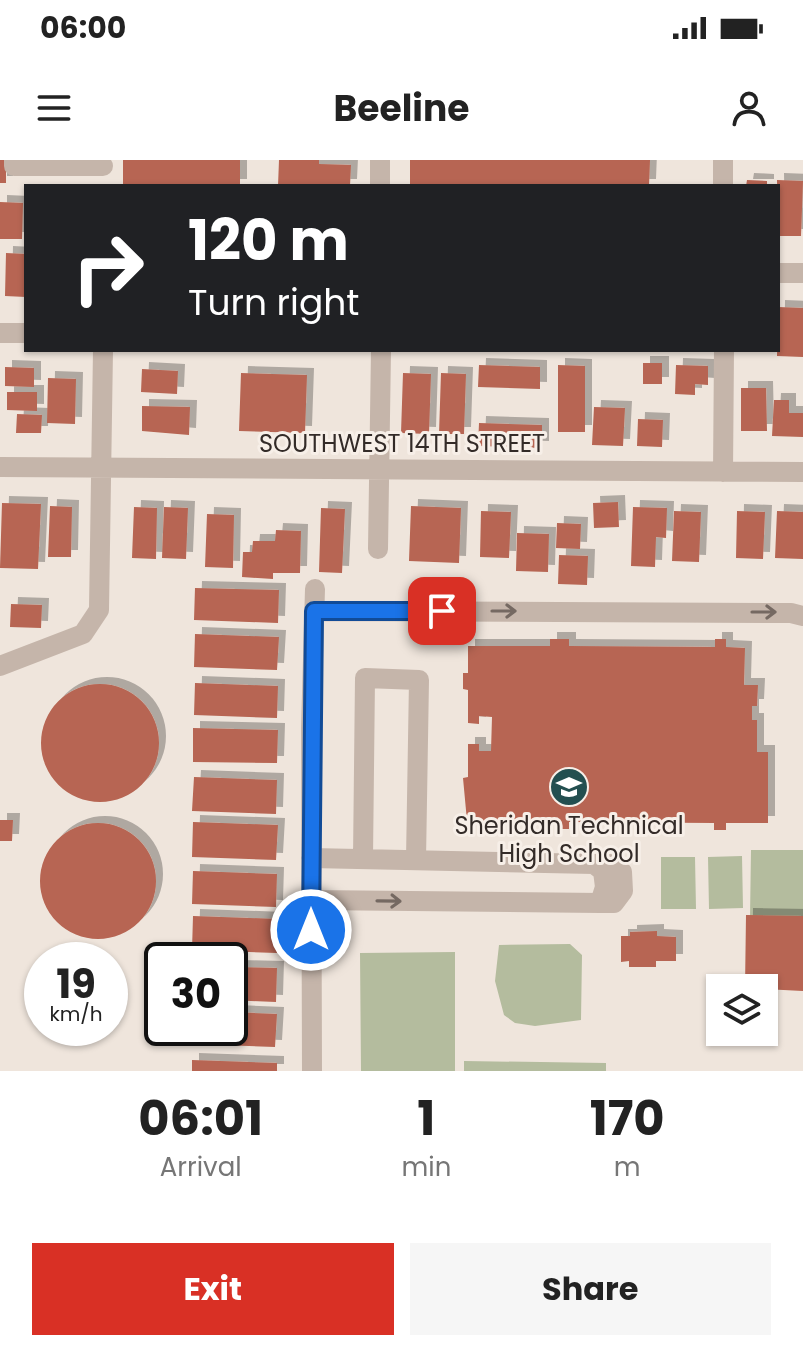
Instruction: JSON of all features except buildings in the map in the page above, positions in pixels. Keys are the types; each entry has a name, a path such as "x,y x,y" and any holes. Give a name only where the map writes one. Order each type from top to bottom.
{"street":[{"path":"14,160 14,166 103,171"},
{"path":"380,160 380,184"},
{"path":"723,160 723,184"},
{"path":"780,273 803,273"},
{"path":"0,333 24,333"},
{"path":"0,666 83,634 99,610 103,352"},
{"path":"378,549 381,352"},
{"path":"723,472 724,352"},
{"name":"SOUTHWEST 14TH STREET","path":"0,467 803,472"},
{"path":"312,1071 315,589"},
{"path":"314,611 791,613 803,616"},
{"path":"363,858 365,678 419,680 416,860"},
{"path":"311,858 594,864 603,871 605,887 600,903 311,900"}],"green space":[{"path":"751,850 803,850 803,919 750,918"},
{"path":"742,856 743,908 709,909 708,857"},
{"path":"661,857 695,857 696,909 661,909"},
{"path":"570,944 582,955 581,1020 535,1026 515,1023 504,1015 495,981 499,945"},
{"path":"455,952 455,1071 361,1071 360,953"},
{"path":"464,1061 606,1063 606,1071 464,1071"}],"place":[{"name":"Sheridan Technical High School","path":"569,787"}],"route":[{"path":"311,930 314,611 442,611"}]}
